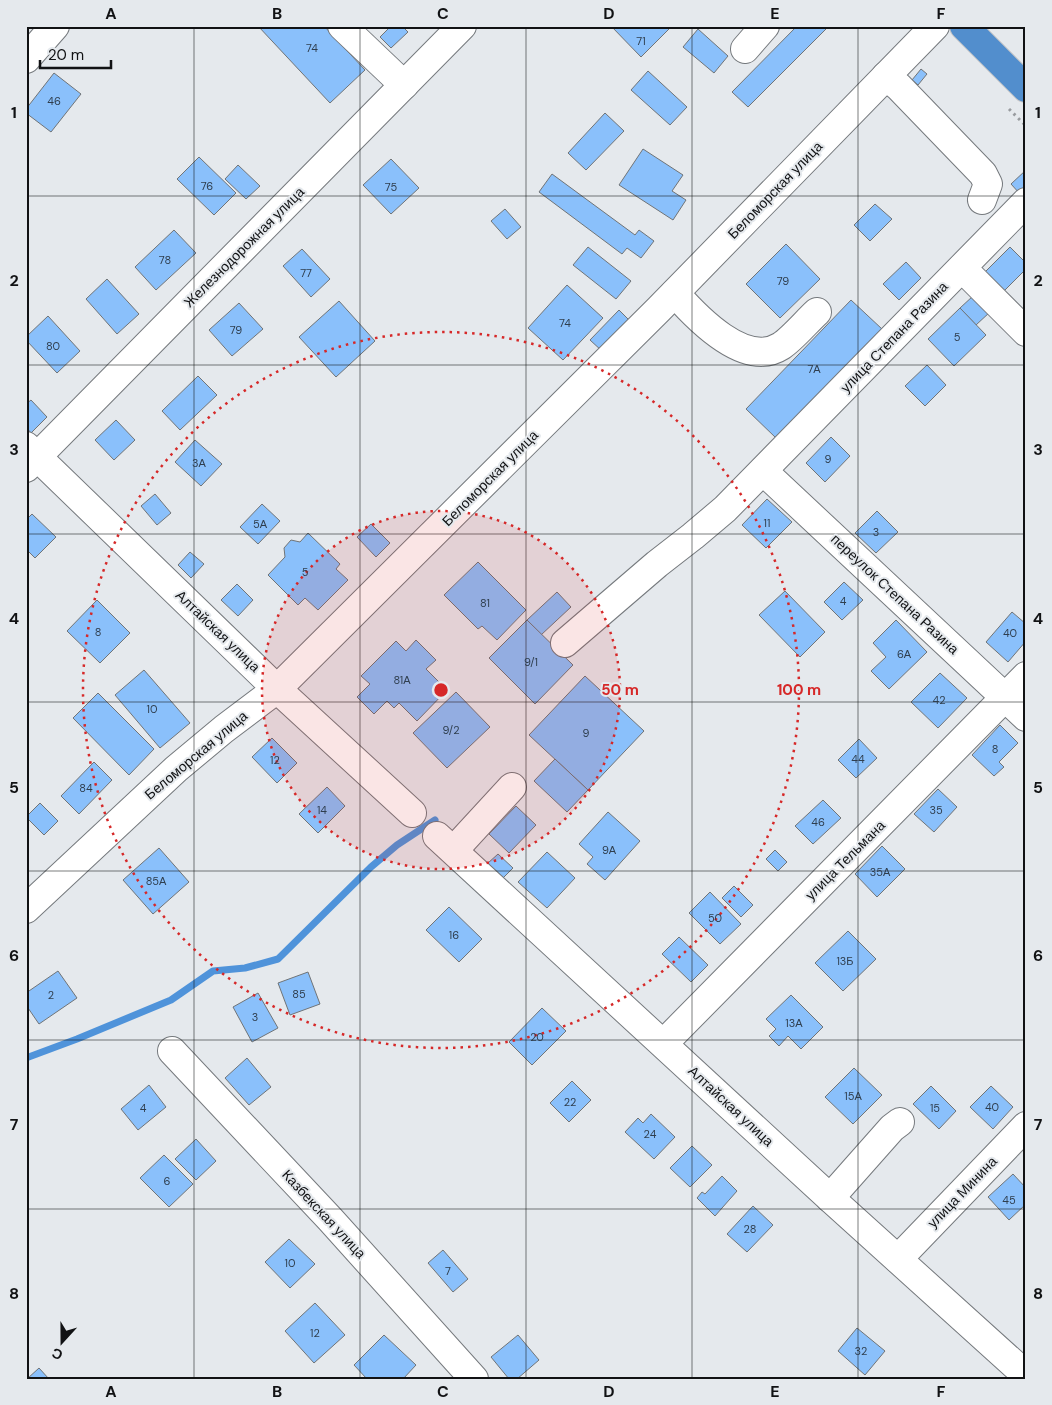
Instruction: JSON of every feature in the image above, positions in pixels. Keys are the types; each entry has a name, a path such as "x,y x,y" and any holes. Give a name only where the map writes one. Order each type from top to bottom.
{"highway":[{"path":"964,26 1026,88"}],"street":[{"path":"26,59 55,26"},
{"path":"342,26 404,85"},
{"name":"Железнодорожная улица","path":"30,457 462,26"},
{"path":"745,49 765,26"},
{"name":"Беломорская улица","path":"26,909 176,769 278,688 675,293 935,26"},
{"path":"886,76 984,174 988,184 982,200"},
{"name":"улица Степана Разина","path":"565,643 657,564 726,509 1026,202"},
{"path":"962,268 1026,332"},
{"path":"675,293 689,309 720,336 741,348 754,352 770,351 781,346 817,312"},
{"name":"Алтайская улица","path":"30,457 412,813"},
{"name":"переулок Степана Разина","path":"763,471 1026,717"},
{"name":"улица Тельмана","path":"664,1043 1026,676"},
{"name":"Алтайская улица","path":"512,787 445,843 830,1198 1026,1375"},
{"name":"Казбекская улица","path":"172,1051 330,1219 474,1379"},
{"path":"830,1198 892,1128 900,1122"},
{"name":"улица Минина","path":"898,1258 1026,1126"}],"building":[{"path":"258,26 324,26 365,70 330,103"},
{"path":"391,26 402,26 408,32 391,48 380,37"},
{"path":"611,26 672,26 641,57"},
{"path":"797,26 829,26 748,107 732,92"},
{"path":"698,29 728,56 714,73 683,47"},
{"path":"921,69 927,74 918,85 912,80"},
{"path":"648,71 687,107 670,125 631,90"},
{"path":"54,73 81,94 51,132 26,113 26,109"},
{"path":"605,113 624,131 586,170 568,153"},
{"path":"643,149 683,175 672,191 686,200 673,220 619,185"},
{"path":"199,157 236,193 214,215 177,179"},
{"path":"391,159 419,188 391,214 363,185"},
{"path":"238,165 260,186 246,199 225,179"},
{"path":"1026,170 1026,188 1020,194 1011,184"},
{"path":"552,174 635,235 639,230 654,241 641,258 627,248 622,254 539,192"},
{"path":"875,204 892,219 870,241 854,225"},
{"path":"505,209 521,227 507,239 491,221"},
{"path":"174,230 196,253 156,290 135,267"},
{"path":"786,244 820,279 780,318 746,284"},
{"path":"588,247 631,281 616,299 573,265"},
{"path":"1010,247 1026,263 1026,269 1002,293 983,274"},
{"path":"302,249 330,279 311,297 283,266"},
{"path":"906,262 921,278 899,300 883,284"},
{"path":"107,279 139,314 117,334 86,299"},
{"path":"567,285 603,318 563,360 528,328"},
{"path":"973,296 990,312 976,325 960,308"},
{"path":"851,300 882,329 776,438 746,409"},
{"path":"339,301 375,341 336,377 299,337"},
{"path":"239,303 263,329 232,356 209,330"},
{"path":"960,308 986,335 954,366 928,339"},
{"path":"619,310 630,321 602,351 590,340"},
{"path":"48,316 80,351 57,373 26,340 26,337"},
{"path":"927,365 946,385 925,406 905,386"},
{"path":"198,376 217,395 180,430 162,411"},
{"path":"31,400 47,417 31,433 26,427 26,404"},
{"path":"116,420 135,440 114,460 95,440"},
{"path":"831,437 850,456 825,482 806,463"},
{"path":"195,440 222,464 201,486 175,462"},
{"path":"155,494 171,513 157,525 141,506"},
{"path":"767,499 792,522 766,548 742,525"},
{"path":"262,504 280,521 258,544 240,527"},
{"path":"877,511 898,532 876,553 855,533"},
{"path":"32,514 56,537 35,558 26,549 26,520"},
{"path":"371,524 390,543 376,557 357,537"},
{"path":"308,533 340,564 336,569 348,580 318,610 305,598 298,605 268,575 285,557 284,548 291,540 300,542"},
{"path":"190,552 204,564 191,578 178,565"},
{"path":"478,562 526,610 497,640 482,626 478,629 444,595"},
{"path":"844,582 863,600 842,620 824,602"},
{"path":"237,584 253,600 238,616 221,600"},
{"path":"785,591 825,632 800,657 759,615"},
{"path":"557,592 571,607 541,635 527,620"},
{"path":"97,600 130,633 100,663 67,631"},
{"path":"1012,612 1026,624 1026,641 1008,662 986,642"},
{"path":"527,620 573,665 535,704 489,658"},
{"path":"896,620 927,652 889,689 871,671 886,657 873,643"},
{"path":"416,640 436,660 426,669 447,690 417,721 399,703 394,708 387,701 374,714 357,697 370,684 361,676 396,641 406,651"},
{"path":"144,670 190,723 160,748 115,695"},
{"path":"940,673 967,698 938,728 911,702"},
{"path":"585,676 644,731 588,790 529,735"},
{"path":"456,692 490,727 447,768 413,733"},
{"path":"98,693 154,749 129,775 73,718"},
{"path":"1000,725 1018,743 999,762 1004,767 994,776 972,755"},
{"path":"272,738 297,763 277,783 252,757"},
{"path":"859,739 877,758 856,778 838,760"},
{"path":"555,759 588,790 567,812 534,781"},
{"path":"94,762 112,780 79,814 61,796"},
{"path":"327,787 345,806 318,833 299,814"},
{"path":"938,789 957,807 934,832 914,814"},
{"path":"823,800 841,818 813,844 795,826"},
{"path":"40,803 58,821 44,835 26,817"},
{"path":"516,806 536,825 509,853 489,834"},
{"path":"608,812 640,841 605,880 587,864 593,857 579,844"},
{"path":"882,846 905,869 877,897 855,874"},
{"path":"159,848 189,882 153,914 123,880"},
{"path":"775,850 787,862 778,871 766,859"},
{"path":"547,852 575,878 547,908 518,882"},
{"path":"498,854 513,868 503,878 488,863"},
{"path":"734,886 753,905 741,917 722,898"},
{"path":"710,892 741,924 720,944 689,913"},
{"path":"449,907 482,939 459,962 426,930"},
{"path":"848,931 876,959 843,991 815,963"},
{"path":"679,937 708,965 691,982 662,954"},
{"path":"58,971 77,998 39,1024 26,1005 26,993"},
{"path":"308,972 320,1004 290,1015 278,983"},
{"path":"258,993 278,1028 252,1042 233,1007"},
{"path":"791,995 823,1027 801,1049 788,1036 779,1046 769,1036 776,1029 766,1019"},
{"path":"542,1008 566,1031 532,1065 509,1042"},
{"path":"247,1058 271,1087 249,1105 225,1078"},
{"path":"854,1068 882,1095 853,1124 825,1097"},
{"path":"572,1081 591,1100 569,1122 550,1103"},
{"path":"149,1085 166,1107 138,1130 121,1109"},
{"path":"931,1086 956,1111 939,1129 913,1104"},
{"path":"991,1086 1013,1107 993,1129 970,1107"},
{"path":"651,1114 675,1137 654,1159 625,1132 638,1118 643,1123"},
{"path":"196,1139 216,1161 196,1180 175,1159"},
{"path":"692,1146 712,1165 690,1187 670,1168"},
{"path":"164,1155 193,1184 169,1207 140,1178"},
{"path":"1013,1174 1026,1188 1026,1204 1009,1220 988,1197"},
{"path":"722,1176 737,1191 715,1216 697,1198 702,1192 705,1194"},
{"path":"753,1206 773,1225 747,1252 727,1234"},
{"path":"289,1239 315,1264 290,1288 265,1262"},
{"path":"443,1250 468,1279 453,1292 428,1263"},
{"path":"315,1303 345,1335 314,1363 285,1331"},
{"path":"857,1328 885,1351 865,1375 838,1351"},
{"path":"384,1335 416,1365 403,1379 367,1379 354,1365"},
{"path":"518,1335 539,1360 517,1379 509,1379 491,1357"},
{"path":"39,1368 49,1379 27,1379"}],"waterway":[{"path":"26,1058 171,1000 213,971 245,968 278,959 371,867 397,845 435,820"}]}
